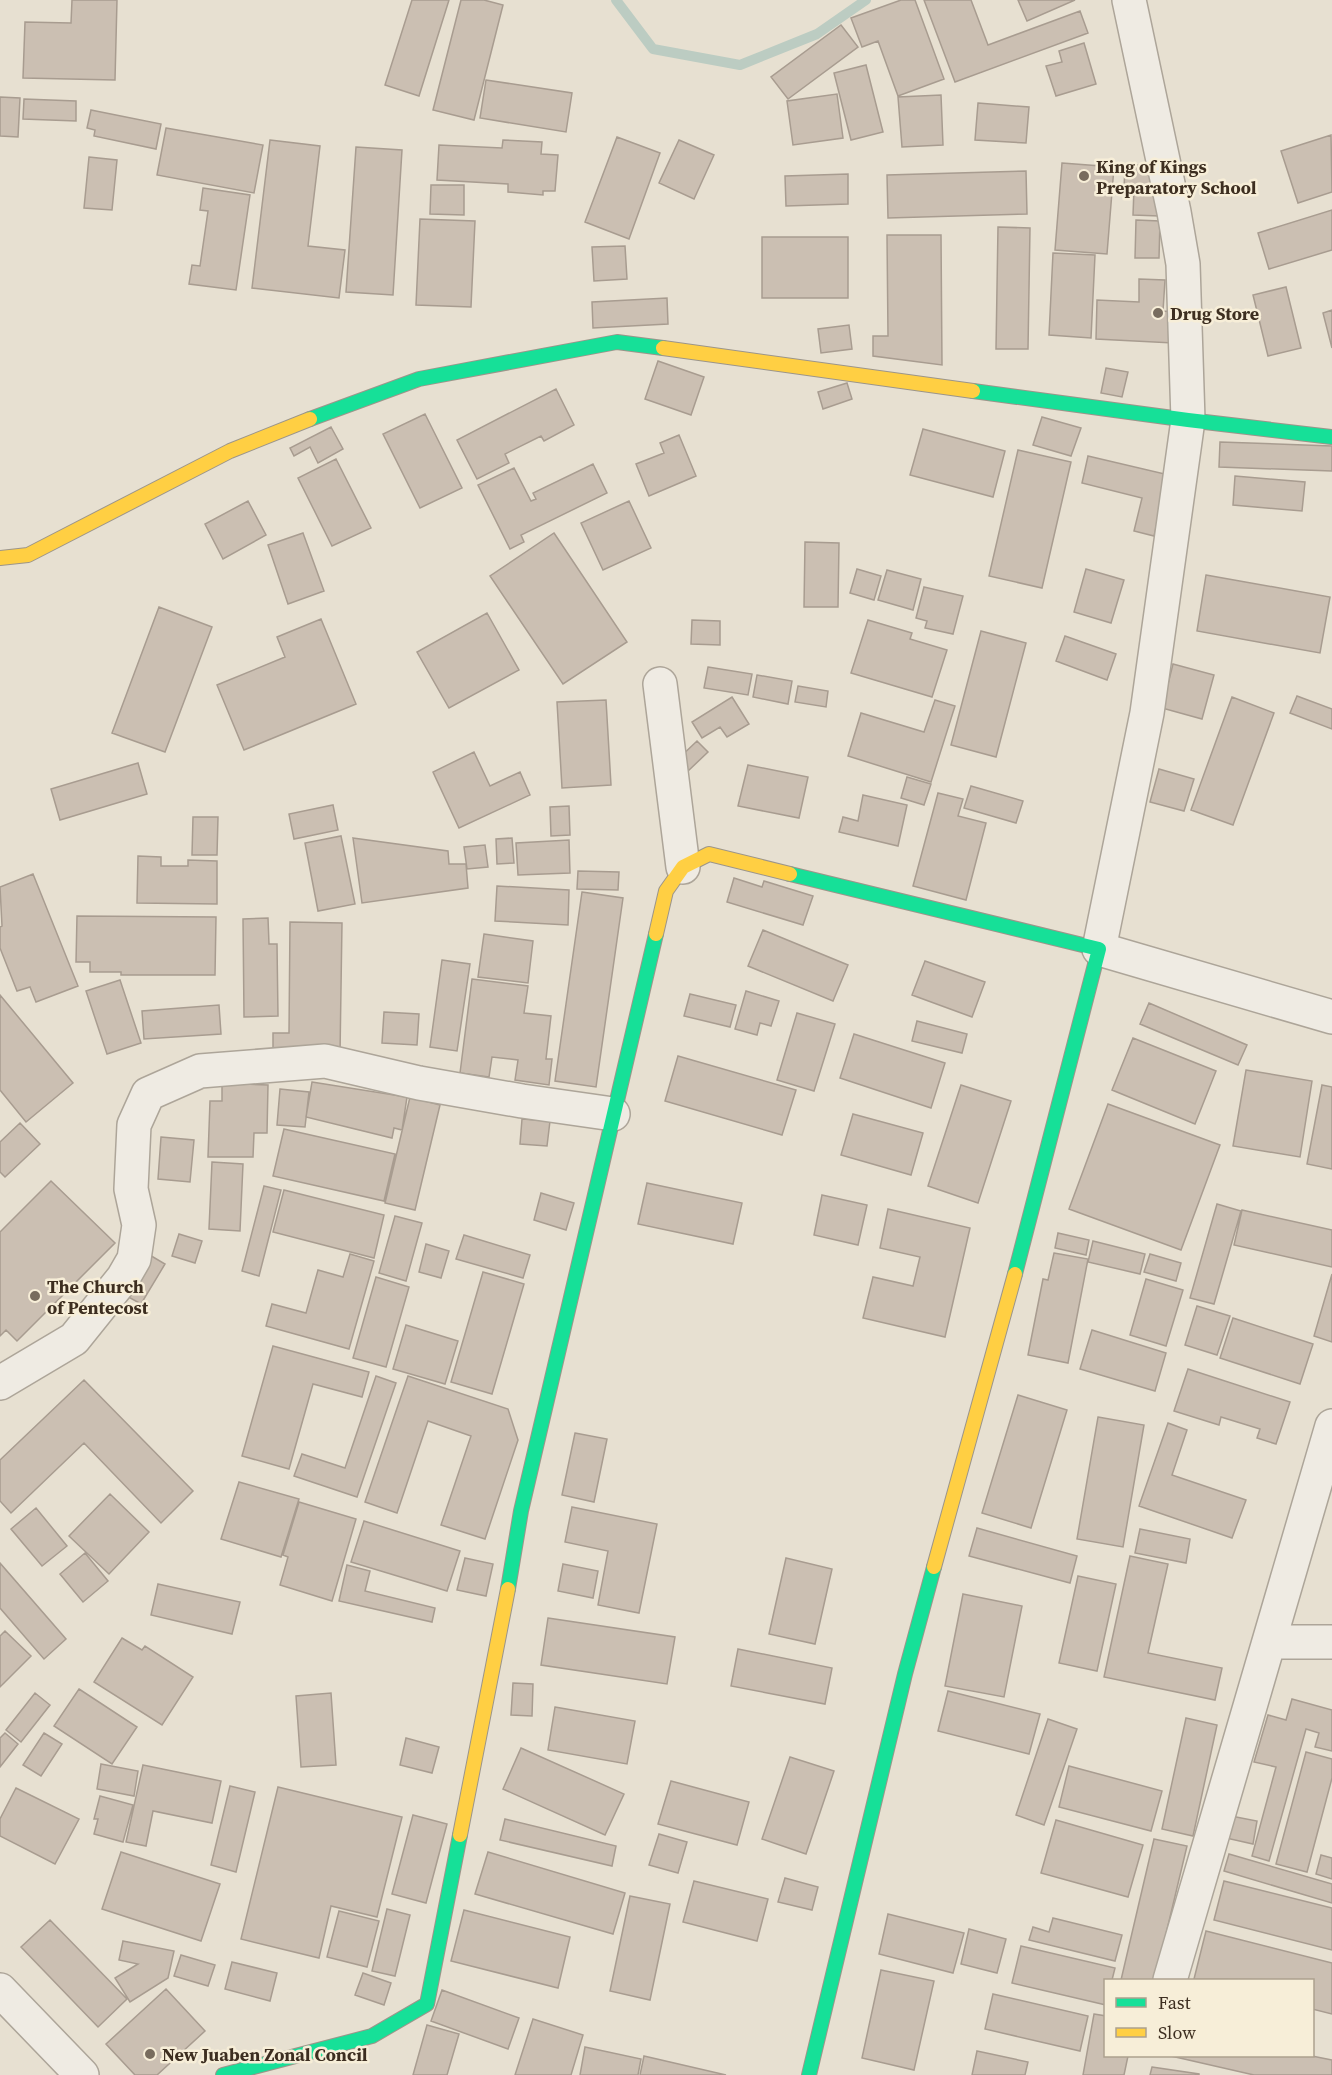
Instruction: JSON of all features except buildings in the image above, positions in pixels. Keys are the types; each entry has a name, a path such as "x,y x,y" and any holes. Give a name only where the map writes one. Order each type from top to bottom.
{"street":[{"path":"809,2075 905,1674 1028,1227 1099,949 1147,713 1188,420 1183,264 1129,0"},
{"path":"0,558 28,555 230,451 321,414 419,379 617,342 1188,420 1332,437"},
{"path":"660,684 683,867"},
{"path":"223,2075 372,2036 427,2004 521,1511 666,891 683,867 709,854 1099,949 1332,1017"},
{"path":"0,1383 74,1339 123,1278 134,1259 139,1225 131,1189 134,1125 148,1094 200,1071 325,1061 419,1083 522,1101 613,1113"},
{"path":"1170,1979 1332,1426"},
{"path":"1269,1642 1332,1642"},
{"path":"0,1990 82,2075"}],"waterway":[{"path":"616,0 653,49 740,65 817,34 866,0"}],"traffic: fast":[{"path":"310,419 419,379 617,342 663,348"},
{"path":"973,391 1332,437"},
{"path":"790,874 1099,949 1015,1274"},
{"path":"508,1589 521,1511 656,934"},
{"path":"809,2075 905,1674 934,1567"},
{"path":"223,2075 372,2036 427,2004 460,1835"}],"traffic: slow":[{"path":"663,348 973,391"},
{"path":"0,558 28,555 230,451 310,419"},
{"path":"656,934 666,891 683,867 709,854 790,874"},
{"path":"934,1567 1015,1274"},
{"path":"460,1835 508,1589"}],"place":[{"name":"King of Kings Preparatory School","path":"1084,176"},
{"name":"Drug Store","path":"1158,313"},
{"name":"The Church of Pentecost","path":"35,1296"},
{"name":"New Juaben Zonal Concil","path":"150,2054"}]}
